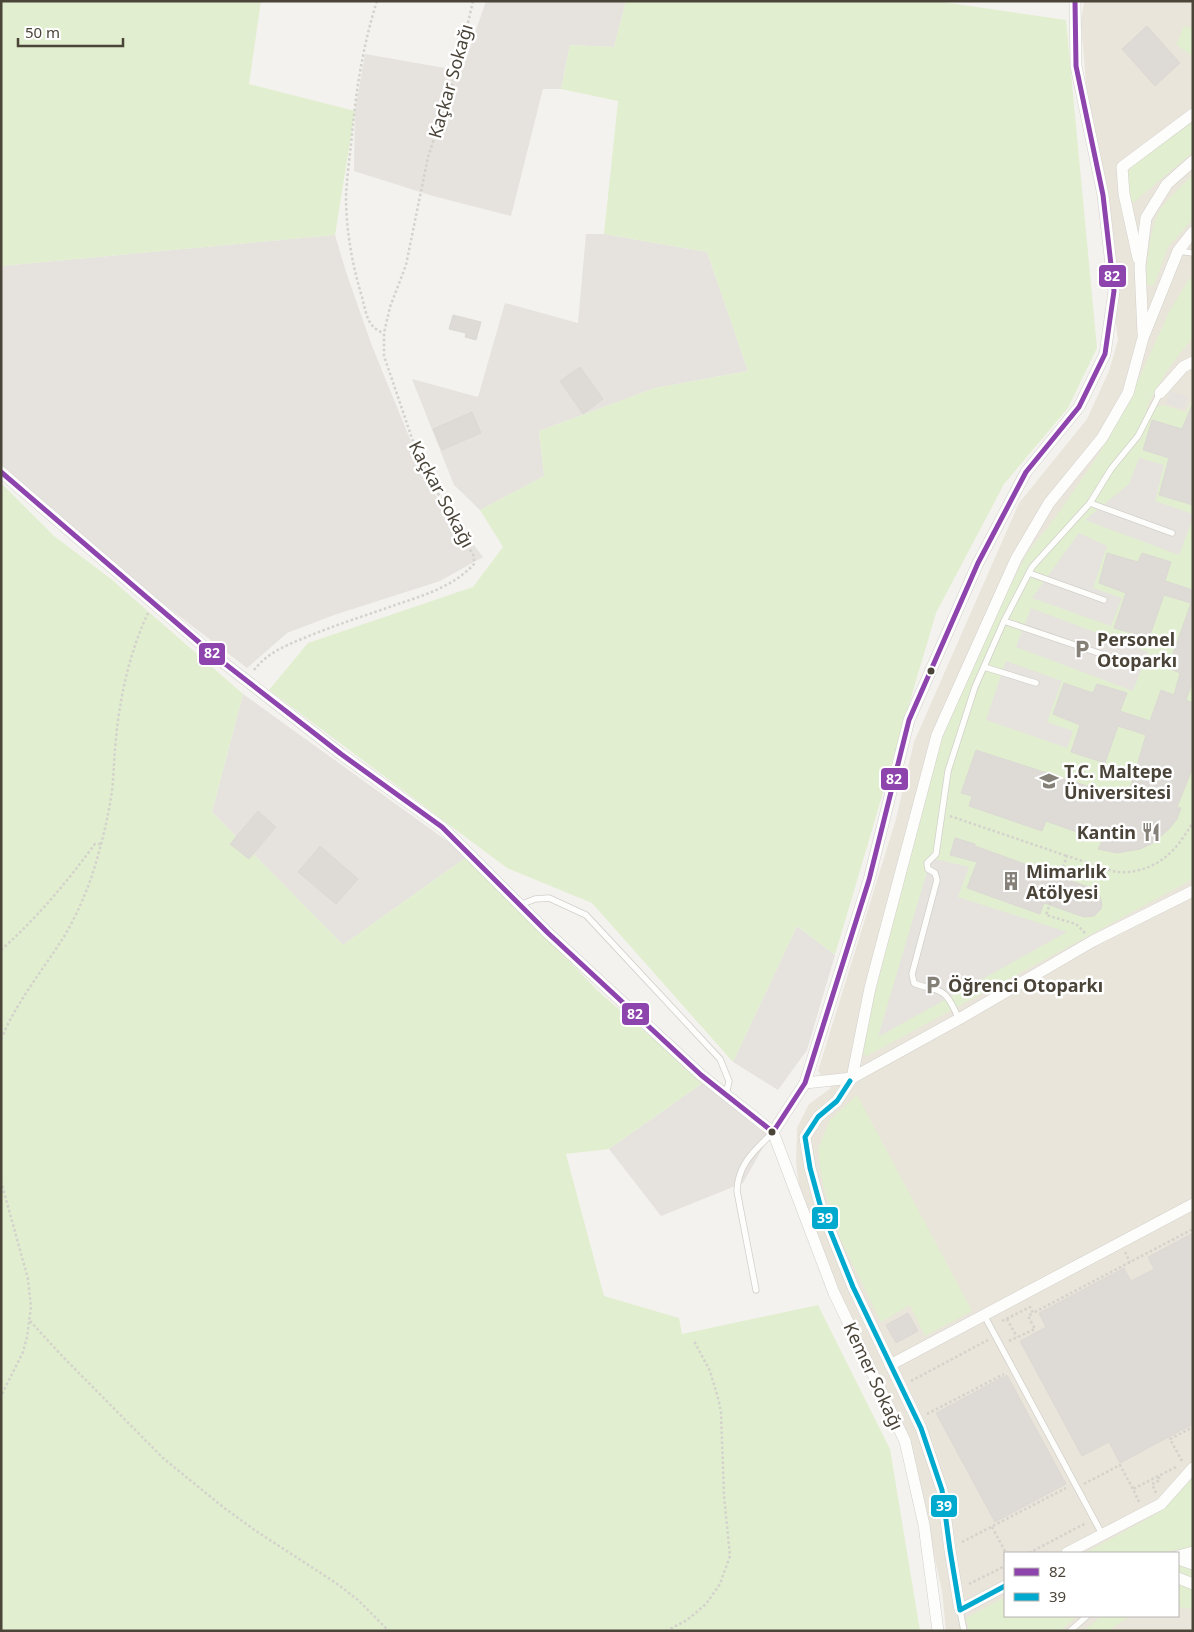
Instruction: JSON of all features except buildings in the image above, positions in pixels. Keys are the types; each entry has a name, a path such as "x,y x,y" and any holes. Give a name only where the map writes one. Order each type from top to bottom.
{"street":[{"path":"1,472 247,680 341,754 442,827 548,933 700,1076 773,1132 805,1083 870,880 908,720 978,563 1026,472 1079,407 1105,354 1114,291 1103,195 1076,66 1075,1"},
{"path":"1140,266 1124,194 1122,167 1193,114"},
{"path":"1143,338 1140,266 1146,218 1167,184 1193,161"},
{"path":"1004,1587 960,1610 949,1548 942,1490 917,1419 853,1287 821,1208 810,1168 805,1137 818,1117 837,1101 852,1078 870,988 937,735 1016,559 1049,503 1102,438 1128,393 1143,338 1178,251 1193,232"},
{"path":"1160,393 1183,367 1193,362"},
{"path":"805,1083 852,1078 959,1019 1093,941 1193,891"},
{"name":"Kemer Sokağı","path":"773,1132 834,1293 876,1377 905,1441 924,1525 938,1631"},
{"path":"890,1365 1193,1204"},
{"path":"1069,1552 1162,1504 1193,1468"},
{"path":"1179,1557 1193,1552"},
{"path":"1179,1557 1193,1564"},
{"path":"1179,1578 1193,1584"}],"lane":[{"path":"1178,251 1193,253"},
{"path":"959,1019 946,995 920,986 914,982 912,974 937,880 935,873 928,869 927,863 936,854 948,771 975,687 1029,572 1090,504 1111,469 1138,436 1160,393"},
{"path":"1090,504 1172,533"},
{"path":"1029,572 1104,600"},
{"path":"1004,622 1131,664"},
{"path":"984,667 1036,683"},
{"path":"520,905 535,899 549,898 586,915 720,1059 729,1081 726,1095"},
{"path":"756,1290 737,1191 737,1182 739,1172 746,1160 773,1132"},
{"path":"981,1316 991,1327 1001,1345 1102,1534"},
{"path":"960,1610 964,1631"},
{"path":"1070,1631 1086,1617"}],"path":[{"path":"376,1 365,40 356,95 346,195 350,245 358,285 371,325 376,331 384,333"},
{"name":"Kaçkar Sokağı","path":"247,680 265,658 285,646 312,634 442,588 465,575 474,564 474,556 452,522 416,450 384,356 384,333 390,307 406,265 428,157 457,70 473,1"},
{"path":"1,1038 7,1024 76,914 90,882 101,844 112,792 116,739 122,696 136,644 153,602"},
{"path":"942,813 1116,872 1136,870 1159,863 1175,849 1193,822"},
{"path":"1,950 44,909 95,844 101,844"},
{"path":"1067,856 1046,915 1076,924 1093,941"},
{"path":"1,1181 31,1293 30,1321 22,1352 1,1396"},
{"path":"1001,1345 1035,1329 1028,1316 1193,1229"},
{"path":"991,1327 1030,1307 1033,1314"},
{"path":"901,1385 989,1340 981,1316"},
{"path":"1007,1319 1017,1338"},
{"path":"30,1321 163,1458 200,1489 250,1526 336,1583 374,1615 389,1631"},
{"path":"666,1631 687,1620 706,1604 720,1584 730,1556 724,1496 721,1412 710,1371 694,1341"},
{"path":"917,1419 1006,1373"},
{"path":"1133,1489 1183,1463 1170,1439 1193,1427"},
{"path":"1077,1487 1120,1465 1141,1504"},
{"path":"949,1548 1067,1488 1071,1495"},
{"path":"1031,1552 1086,1523 1082,1516"},
{"path":"992,1527 1005,1552"},
{"path":"956,1591 1004,1567"}],"shaded area":[{"path":"486,1 626,1 614,47 570,45 561,89 543,89 511,216 433,196 354,171 355,111 365,54 462,71"},
{"name":"T.C. Maltepe Üniversitesi","path":"1084,1 1184,1 1193,3 1193,1631 946,1631 942,1591 908,1441 836,1286 799,1186 796,1163 797,1128 809,1104 831,1088 818,1071 896,819 914,742 1019,503 1087,419 1109,371 1118,340 1090,131 1081,22"},
{"path":"586,234 604,234 707,252 748,371 655,388 539,431 544,476 480,510 454,485 412,379 478,397 505,303 578,323"},
{"path":"335,235 372,346 430,488 483,557 440,581 334,615 287,633 247,668 101,556 1,464 1,266"},
{"path":"1170,391 1188,397 1184,409 1166,404"},
{"path":"1139,458 1164,465 1155,501 1193,514 1179,555 1085,520 1129,484"},
{"name":"Personel Otoparkı","path":"1079,533 1107,546 1093,588 1122,598 1111,626 1032,598"},
{"name":"Personel Otoparkı","path":"1031,608 1148,652 1133,691 1016,647"},
{"name":"Personel Otoparkı","path":"1006,661 1062,681 1047,722 1073,731 1067,748 986,720"},
{"path":"243,694 468,856 343,945 212,812"},
{"name":"Öğrenci Otoparkı","path":"931,858 969,867 958,897 1067,932 878,1037"},
{"path":"797,926 835,955 807,1050 778,1090 733,1062"},
{"path":"704,1082 771,1133 743,1183 661,1216 609,1149"}],"green space":[{"path":"1,1 261,1 249,84 355,111 335,235 1,266"},
{"path":"626,1 935,1 1066,20 1097,348 1068,408 1004,484 936,613 835,955 797,926 733,1062 592,903 507,868 269,690 308,643 473,587 503,547 480,510 544,476 539,431 655,388 748,371 707,252 604,234 618,101 561,89 570,45 614,47"},
{"path":"1184,26 1193,28 1193,57 1176,44"},
{"path":"1193,120 1193,152 1133,203 1124,194 1126,176 1132,165"},
{"path":"1193,175 1193,219 1168,247 1154,285 1145,285 1150,241 1159,211"},
{"path":"1189,279 1193,279 1193,338 1166,372 1146,410 1163,405 1186,412 1191,402 1193,402 1193,879 867,1056 862,1053 864,1036 935,761 949,716 961,696 996,613 1027,553 1052,522 1097,457 1135,387 1169,312"},
{"path":"1,483 54,536 111,579 243,694 212,812 343,945 468,856 599,992 704,1082 609,1149 566,1154 604,1296 679,1318 682,1334 818,1305 890,1449 920,1631 1,1631"},
{"path":"857,1095 972,1311 925,1336 910,1305 881,1322 841,1240 823,1185 818,1149 830,1120"},
{"path":"1193,1476 1193,1547 1165,1552 1087,1552 1158,1513"},
{"path":"1193,1560 1193,1609 1179,1607 1179,1564"},
{"path":"1004,1598 1004,1617 1076,1617 1060,1631 969,1631 966,1618"},
{"path":"1101,1617 1129,1617 1108,1631 1083,1631"}],"transit line":[{"name":"82","path":"1,472 215,656 341,754 442,827 548,933 701,1075 773,1132 805,1083 869,880 909,720 978,563 1026,472 1079,407 1105,354 1114,291 1103,195 1076,66 1075,1"},
{"name":"39","path":"850,1081 837,1101 818,1117 805,1137 810,1168 821,1208 853,1287 921,1428 942,1490 960,1610 1004,1587"}],"place":[{"name":"Personel Otoparkı","path":"1082,649"},
{"name":"T.C. Maltepe Üniversitesi","path":"1049,781"},
{"name":"Kantin","path":"1151,832"},
{"name":"Mimarlık Atölyesi","path":"1011,881"},
{"name":"Öğrenci Otoparkı","path":"933,985"}]}
